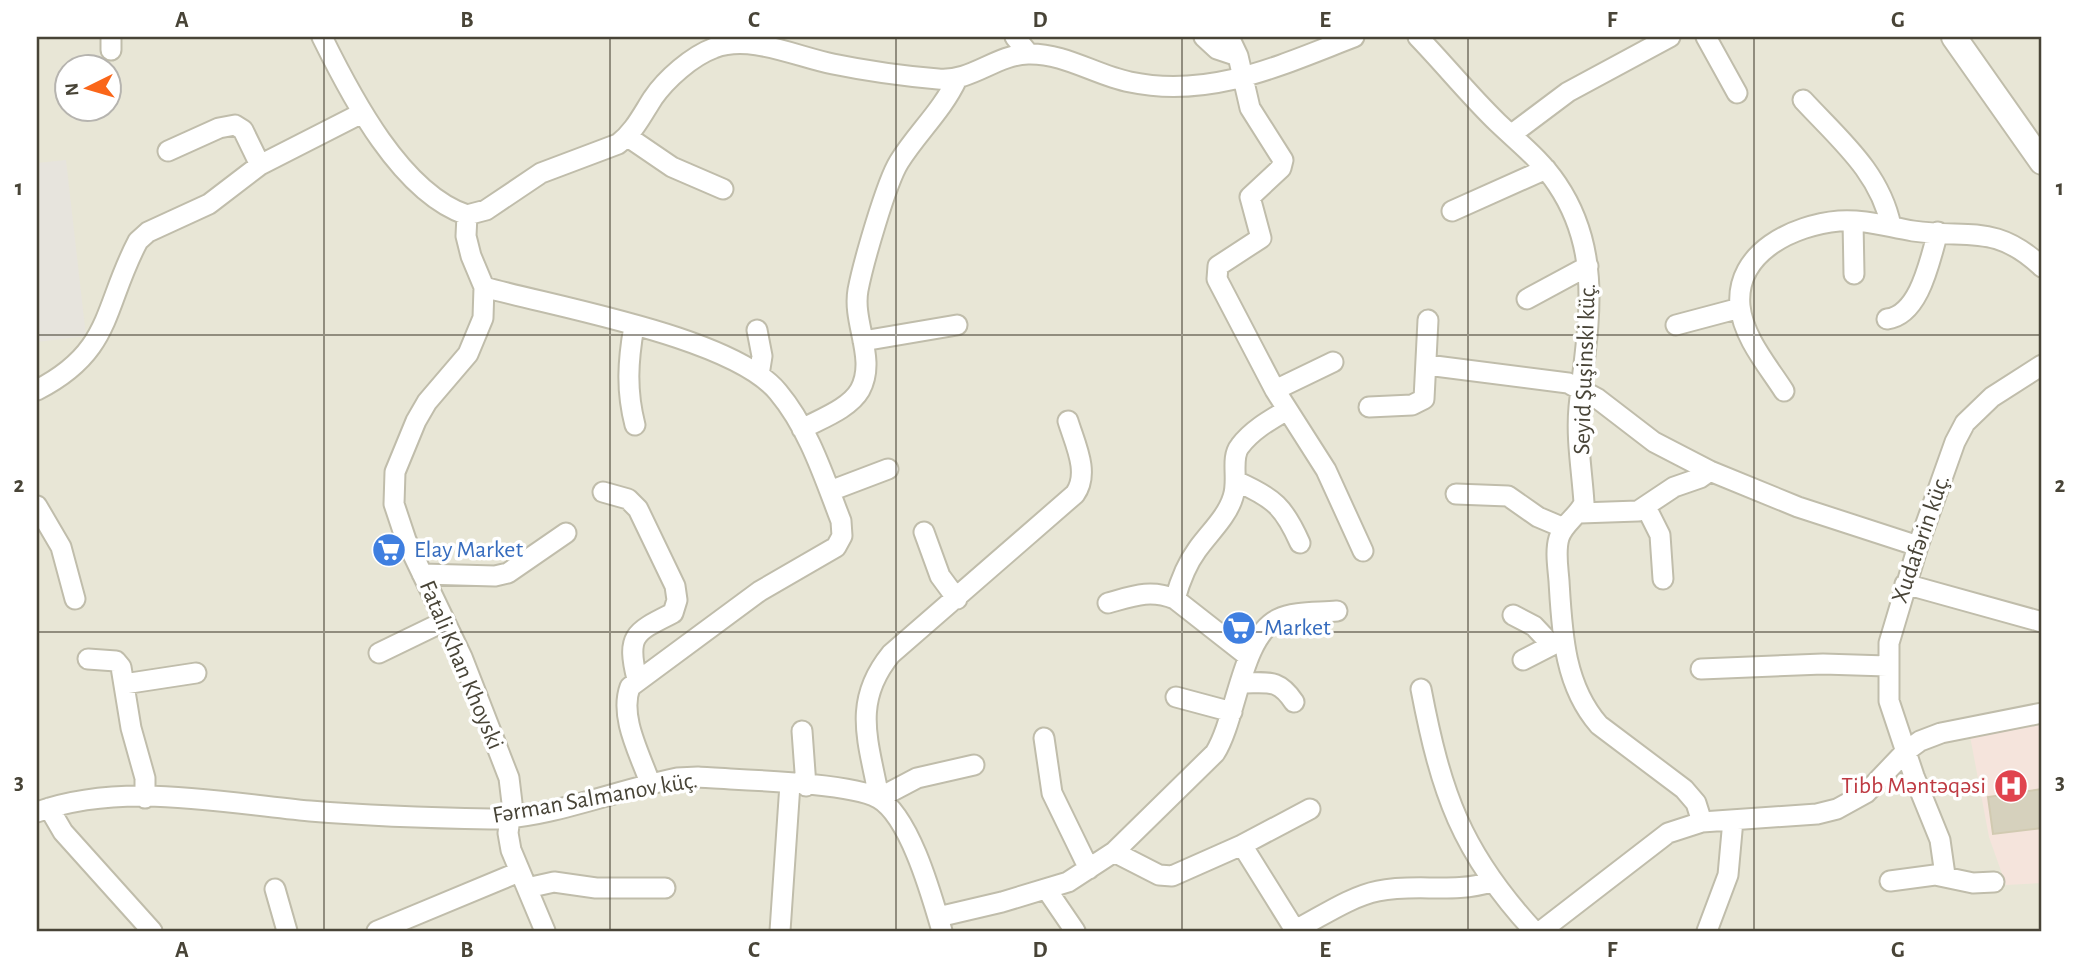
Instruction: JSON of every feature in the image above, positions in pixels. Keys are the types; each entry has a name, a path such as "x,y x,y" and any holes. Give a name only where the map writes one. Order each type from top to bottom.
{"street":[{"path":"322,37 362,113 411,177 449,209 467,215 486,210 541,173 604,151 628,137 655,96 671,78 714,42 750,44 835,65 957,79 1009,57 1029,54 1069,60 1140,84 1207,86 1243,78 1354,37"},
{"path":"1015,37 1029,54"},
{"path":"1204,37 1217,49 1238,56"},
{"path":"1229,37 1238,56 1250,108 1283,160 1281,168 1251,197 1261,238 1216,270 1217,279 1275,390 1326,470 1363,551"},
{"name":"Seyid Şuşinski küç.","path":"1418,37 1546,169 1567,202 1588,266 1590,329 1578,434 1584,503 1580,513"},
{"path":"1512,134 1568,92 1670,37"},
{"path":"1706,37 1737,93"},
{"path":"1954,37 2042,162"},
{"path":"802,429 845,405 859,392 865,377 858,290 890,183 898,164 937,115 957,79"},
{"path":"1803,100 1866,167 1879,187 1891,226"},
{"path":"37,390 78,361 97,342 138,241 148,232 209,204 260,165 362,113"},
{"path":"168,151 219,128 235,125 243,130 260,165"},
{"path":"628,137 672,167 723,189"},
{"path":"1452,211 1546,169"},
{"name":"Fatali Khan Khoyski","path":"467,215 471,256 484,287 483,318 468,354 427,402 395,472 394,504 509,778 512,803 509,818 511,850 545,931"},
{"path":"1853,221 1853,274"},
{"path":"1784,391 1760,356 1740,308 1740,289 1763,250 1784,234 1801,228 1853,221 2001,239 2024,250 2042,267"},
{"path":"1887,319 1903,314 1913,299 1925,274 1938,232"},
{"path":"1527,299 1588,266"},
{"path":"484,287 701,345 759,375 778,392 802,429 841,521 842,536 836,547 760,592 637,679 630,687 626,707 650,783"},
{"path":"1676,325 1740,308"},
{"path":"1369,407 1419,403 1424,399 1427,320"},
{"path":"863,341 957,325"},
{"path":"634,326 627,366 629,401 635,425"},
{"path":"758,330 762,356 759,375"},
{"path":"1275,390 1334,362"},
{"path":"1427,365 1555,381 1582,389 1654,442 1710,471 1798,507 1918,547"},
{"name":"Xudafərin küç.","path":"1945,875 1940,840 1905,752 1889,701 1887,666 1893,623 1955,442 1965,423 1992,397 2042,365"},
{"path":"1175,599 1181,576 1233,500 1238,482 1234,455 1238,447 1261,426 1287,410"},
{"path":"1068,421 1083,474 1082,485 957,600 891,654 869,686 865,705 867,730 879,798 899,820 916,856 940,924 1047,890 1089,869 1114,852 1223,740 1249,657 1259,637 1278,619 1337,611"},
{"path":"830,491 888,469"},
{"path":"1702,822 1692,796 1599,725 1588,713 1557,642 1558,550 1564,528 1580,513 1625,513 1647,507 1674,487 1700,478 1710,471"},
{"path":"1238,482 1279,506 1286,513 1300,543"},
{"path":"603,492 628,499 638,509 675,586 677,600 673,613 646,626 634,640 630,652 637,679"},
{"path":"1455,494 1508,496 1538,517 1564,528"},
{"path":"37,506 61,547 75,599"},
{"path":"1647,507 1660,536 1663,579"},
{"path":"924,532 940,576 957,600"},
{"path":"422,573 495,576 508,573 566,533"},
{"path":"1905,584 2042,622"},
{"path":"1108,603 1144,592 1158,592 1175,599 1249,657"},
{"path":"1513,615 1557,642"},
{"path":"379,653 445,621"},
{"path":"1524,660 1557,642"},
{"path":"88,659 119,663 131,728 145,778 145,798"},
{"path":"1701,669 1823,664 1887,666"},
{"path":"124,684 196,673"},
{"path":"1241,683 1276,683 1285,688 1294,702"},
{"path":"1421,689 1442,782 1457,819 1491,882 1534,931"},
{"path":"1176,697 1232,712"},
{"path":"1541,931 1660,838 1685,826 1702,822 1818,814 1837,809 1866,793 1905,752 1920,741 1941,733 2042,713"},
{"path":"780,931 802,731"},
{"path":"1044,738 1052,793 1089,869"},
{"path":"879,798 918,778 974,765"},
{"name":"Fərman Salmanov küç.","path":"43,810 90,799 145,798 211,800 340,813 509,818 650,783 698,777 852,791 879,798"},
{"path":"1114,852 1150,871 1172,876 1242,845 1310,809"},
{"path":"43,810 152,931"},
{"path":"1715,930 1728,875 1733,820"},
{"path":"1242,845 1294,931 1360,896 1379,890 1458,890 1491,882"},
{"path":"1890,881 1945,875 1973,883 1994,882"},
{"path":"377,931 523,880 618,889 666,888"},
{"path":"275,889 287,931"},
{"path":"1047,890 1075,931"}],"shaded area":[{"path":"37,37 2042,37 2042,931 37,931"},
{"path":"66,160 86,336 37,342 37,163"},
{"name":"Tibb Məntəqəsi","path":"2042,721 2042,883 2006,885 1989,837 1970,736"}],"building":[{"path":"2042,789 2042,828 1993,834 1988,797"}],"place":[{"name":"Elay Market","path":"389,550"},
{"name":"Market","path":"1239,628"},
{"name":"Tibb Məntəqəsi","path":"2011,786"}]}
